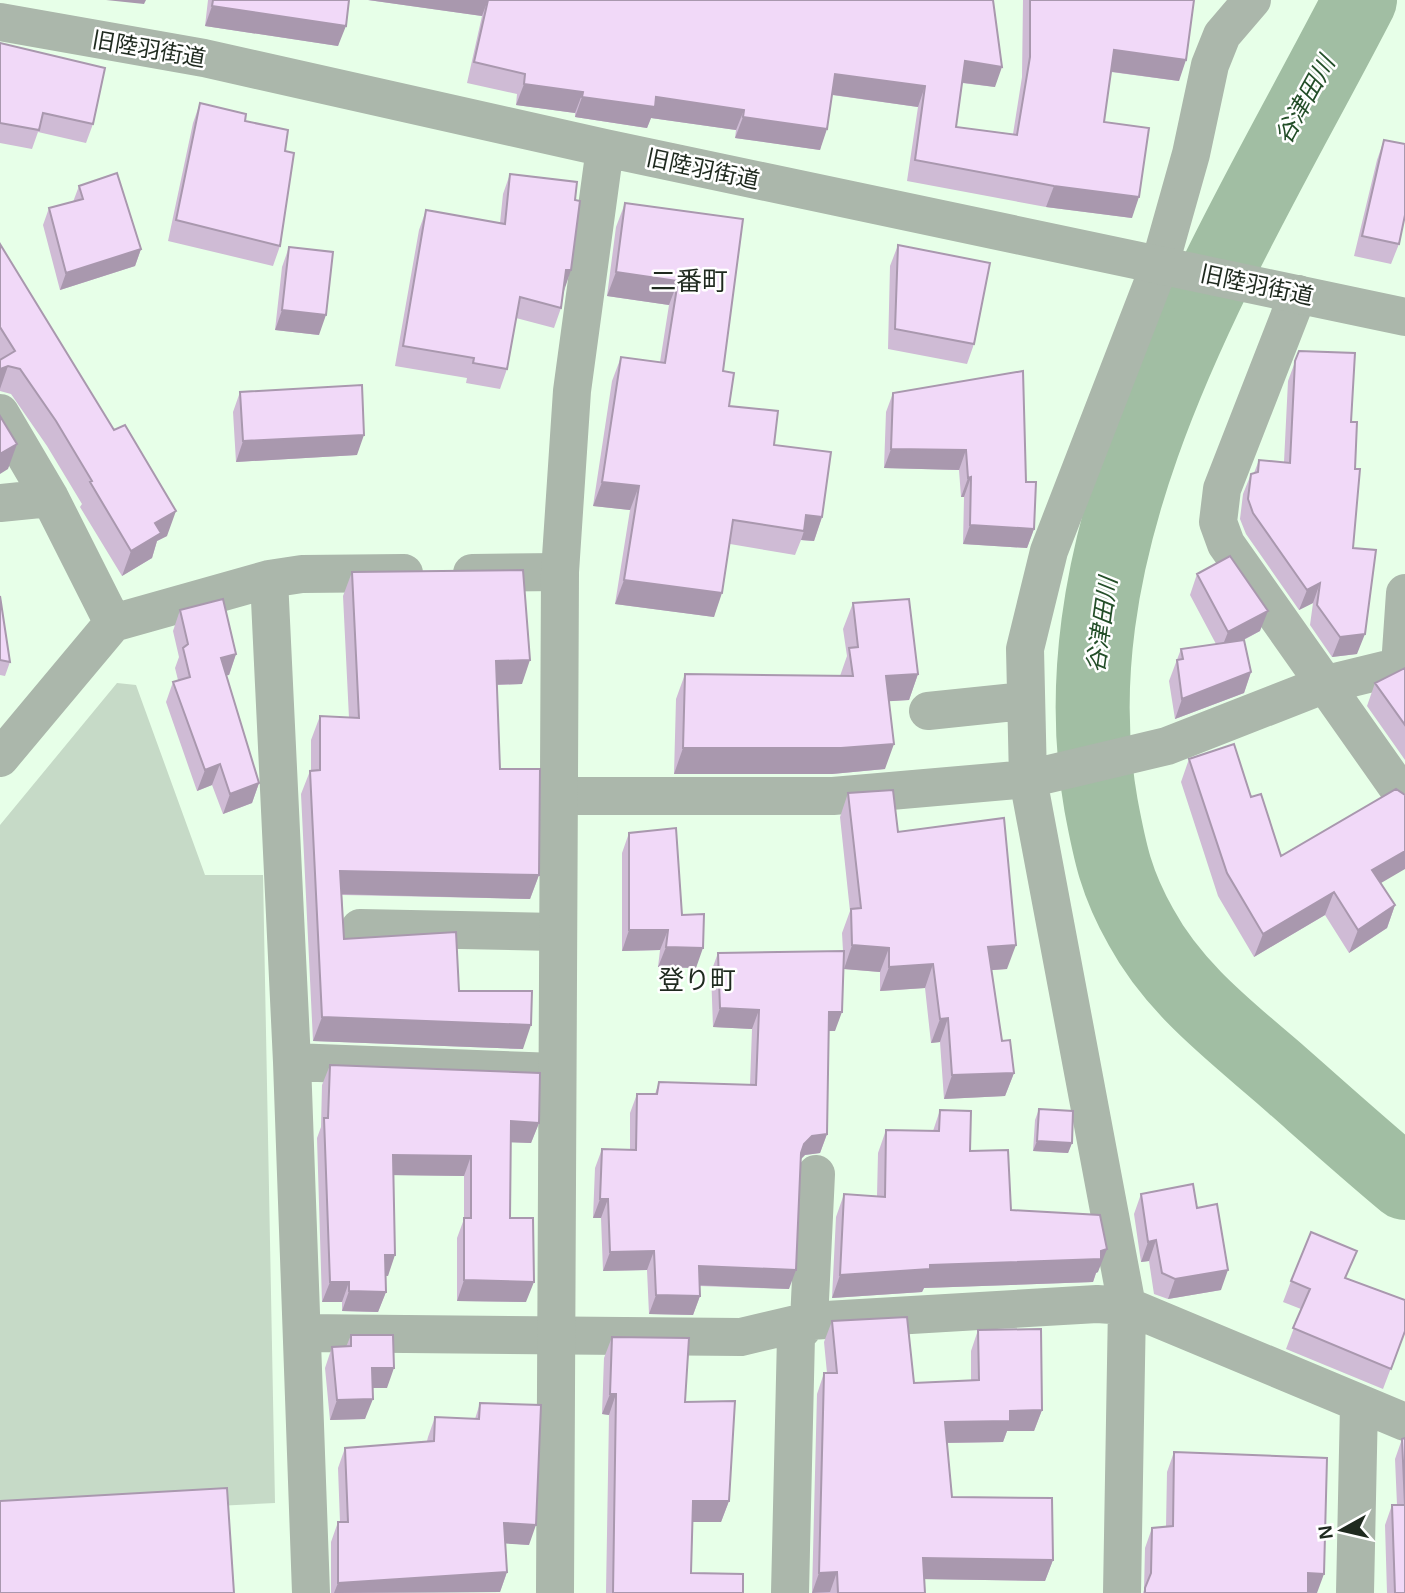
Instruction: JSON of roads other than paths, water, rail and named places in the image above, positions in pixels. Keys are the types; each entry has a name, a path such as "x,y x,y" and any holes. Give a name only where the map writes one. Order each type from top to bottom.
{"street":[{"path":"0,21 3,0"},
{"path":"1122,1593 1127,1306 1028,779 1026,649 1049,551 1171,267 1210,65 1222,35 1252,0"},
{"name":"旧陸羽街道","path":"0,21 204,58 605,148 1405,317"},
{"path":"555,1593 560,572 572,391 605,148"},
{"path":"1288,292 1222,489 1218,522 1226,544 1322,685 1405,798"},
{"path":"0,413 50,498 113,623"},
{"path":"0,503 50,498"},
{"path":"0,758 113,623 269,579 302,574 560,572"},
{"path":"269,579 292,1062 311,1593"},
{"path":"557,796 833,796 1028,779 1167,746 1322,685 1402,666 1405,593"},
{"path":"928,711 1025,701"},
{"path":"360,929 557,932"},
{"path":"292,1062 556,1072"},
{"path":"790,1593 796,1336 808,1321 816,1174"},
{"path":"302,1333 556,1338 741,1337 808,1321 1097,1304 1127,1306 1405,1422"},
{"path":"1354,1593 1359,1404"}],"waterway":[{"name":"谷津田川","path":"1360,0 1210,286 1165,386 1128,489 1103,593 1093,699 1101,805 1111,853 1125,896 1154,949 1169,970 1204,1007 1405,1183"}],"district":[{"name":"二番町","path":"689,281"},
{"name":"登り町","path":"697,980"}]}
